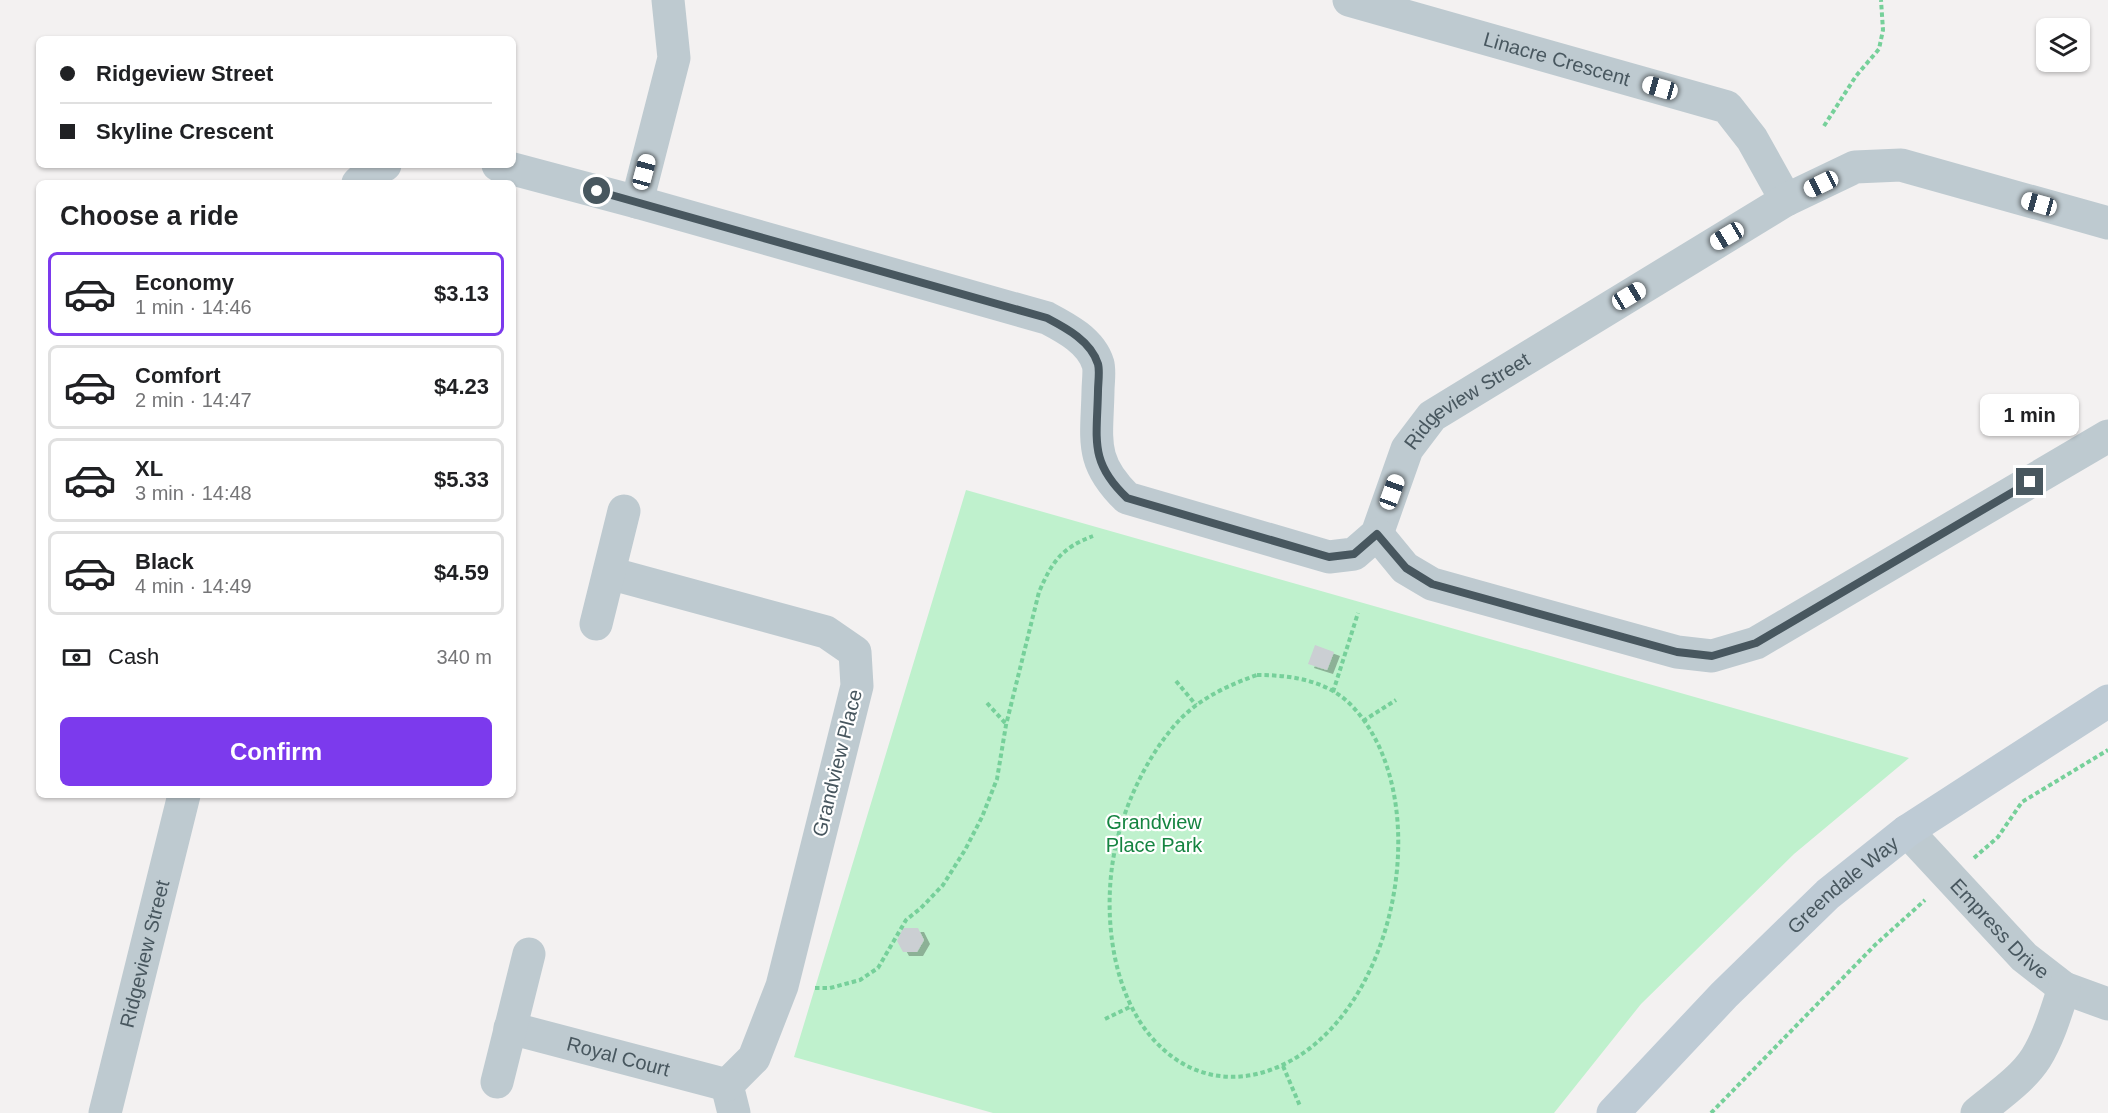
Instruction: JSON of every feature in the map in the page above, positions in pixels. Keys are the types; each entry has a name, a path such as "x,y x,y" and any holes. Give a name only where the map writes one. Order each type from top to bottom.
{"street":[{"path":"637,202 674,57 668,0"},
{"name":"Linacre Crescent","path":"1349,0 1726,107 1752,139 1786,200"},
{"name":"Ridgeview Street","path":"509,168 1047,318 1070,329 1098,363 1097,455 1108,480 1127,498 1329,557 1354,554 1377,534 1407,450 1432,416 1786,200 1855,167 1901,165 2108,223"},
{"path":"361,180 378,168"},
{"path":"1377,534 1406,568 1432,584 1677,652 1712,656 1756,643 2108,436"},
{"path":"596,624 624,511"},
{"name":"Grandview Place","path":"609,573 826,632 855,652 857,686 782,987 754,1058 730,1099"},
{"name":"Greendale Way","path":"1613,1113 1748,972 1828,894 1906,831 2108,701"},
{"name":"Ridgeview Street","path":"105,1113 183,798"},
{"name":"Empress Drive","path":"1906,831 2024,957 2064,988 2108,1004"},
{"path":"497,1082 529,954"},
{"path":"1977,1113 2014,1082 2035,1059 2053,1023 2064,988"},
{"name":"Royal Court","path":"510,1028 730,1099"}],"path":[{"path":"1824,126 1856,76 1879,49 1883,30 1881,0"},
{"path":"782,987 830,988 860,980 878,968 906,920 943,885 966,850 997,779 1006,725 1039,592 1061,552 1093,536"},
{"path":"1333,692 1358,613"},
{"path":"1257,675 1287,675 1304,679 1333,692 1352,705 1383,756 1393,790 1398,831 1395,884 1388,921 1371,967 1345,1011 1312,1046 1283,1066 1257,1075 1233,1078 1205,1074 1180,1062 1155,1041 1130,1007 1114,949 1110,908 1113,861 1120,829 1135,789 1155,753 1174,726 1196,705 1225,687 1257,675"},
{"path":"1176,681 1196,705"},
{"path":"1363,721 1396,700"},
{"path":"987,703 1006,725"},
{"path":"1986,848 1998,837 2022,802 2108,750"},
{"path":"1711,1113 1875,945 1924,901"},
{"path":"1105,1019 1130,1007"},
{"path":"1283,1066 1300,1106"},
{"path":"1716,1113 1718,1106"}],"green space":[{"name":"Grandview Place Park","path":"966,490 1909,758 1794,854 1641,1004 1554,1113 993,1113 794,1057"}],"building":[{"path":"1315,645 1334,652 1327,670 1308,664"},
{"path":"903,928 918,928 924,940 917,952 903,952 897,941"}],"route":[{"path":"597,191 1047,318 1070,329 1098,363 1097,455 1108,480 1127,498 1329,557 1354,554 1377,534 1406,568 1432,584 1677,652 1712,656 1756,643 2030,482"}]}
